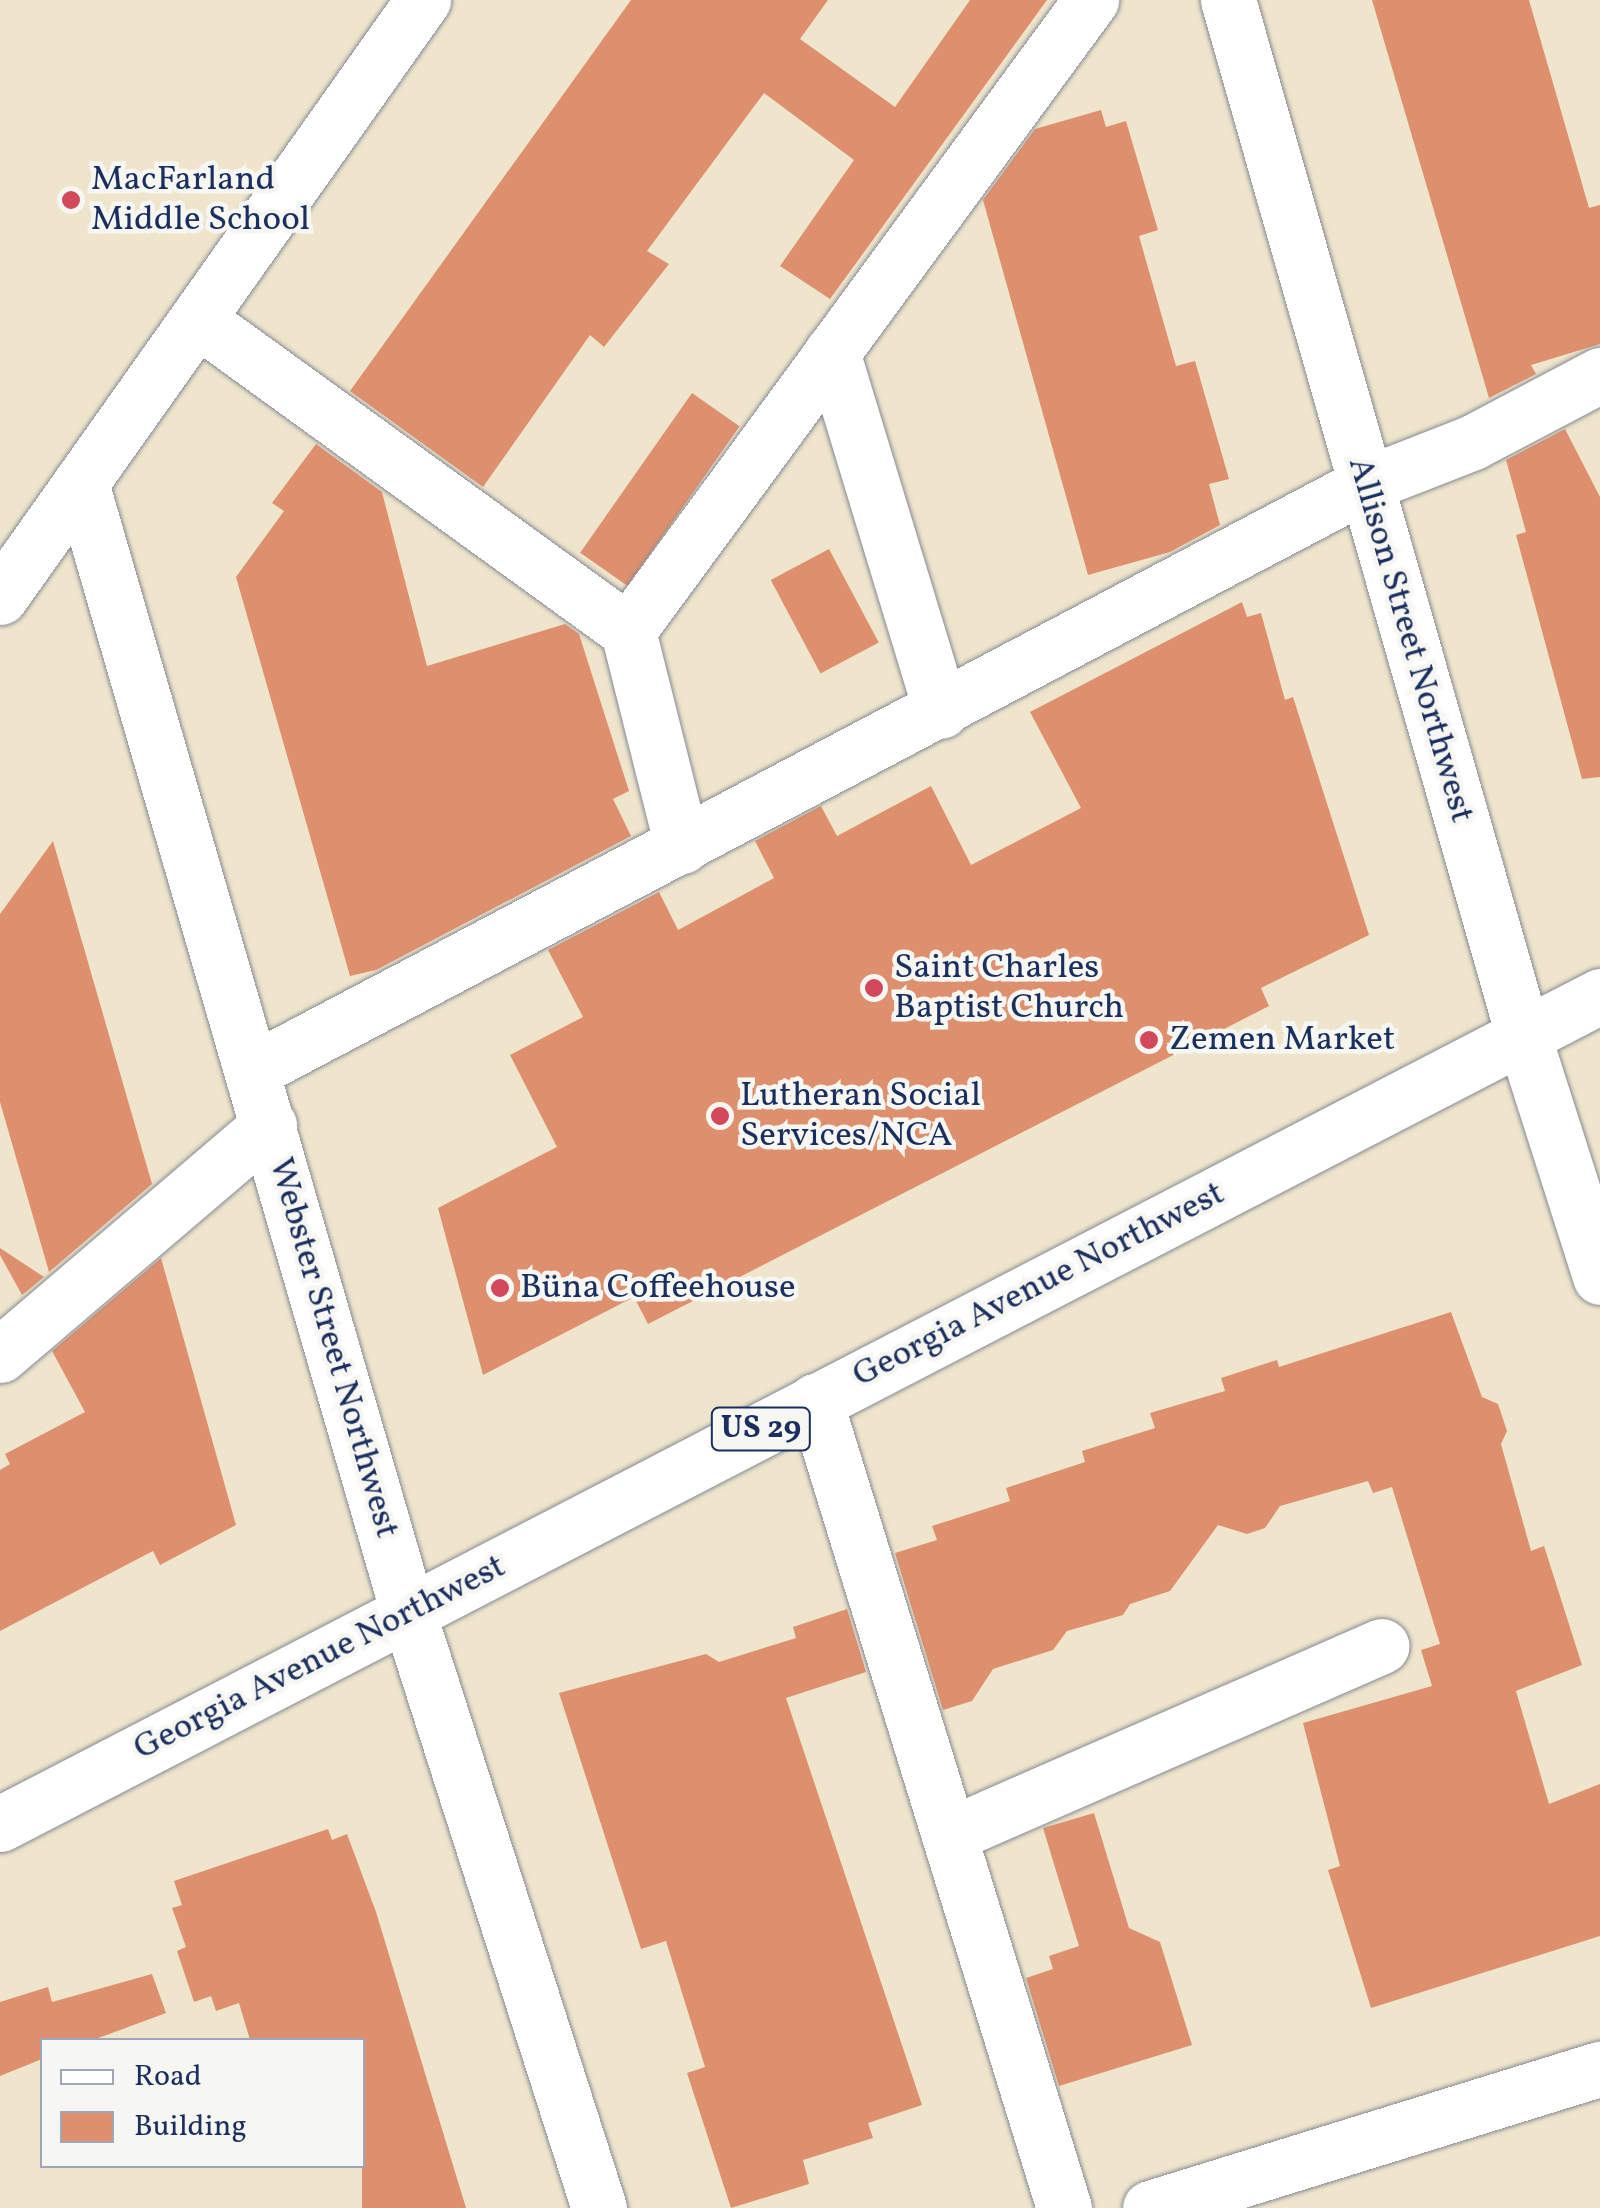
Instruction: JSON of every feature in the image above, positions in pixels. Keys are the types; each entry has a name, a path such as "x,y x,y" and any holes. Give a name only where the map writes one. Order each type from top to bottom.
{"main road":[{"path":"0,597 423,0"},
{"path":"628,631 1091,0"},
{"name":"Allison Street Northwest","path":"1228,0 1523,1035 1600,1277"},
{"path":"196,319 628,631 682,846"},
{"path":"832,352 940,712"},
{"path":"253,1070 940,712 1366,484 1473,442 1600,374"},
{"name":"Webster Street Northwest","path":"81,482 408,1612 599,2208"},
{"name":"Georgia Avenue Northwest","path":"0,1824 1600,996"},
{"path":"0,1354 269,1125"},
{"path":"815,1401 1064,2208"},
{"path":"949,1836 1380,1646"},
{"path":"1150,2208 1600,2069"}],"building":[{"path":"631,0 828,0 800,39 895,107 970,0 1047,0 830,299 780,266 854,160 764,93 647,251 669,264 604,347 590,335 483,487 350,391"},
{"path":"1372,0 1529,0 1589,208 1600,205 1600,344 1531,365 1536,374 1489,398"},
{"path":"1101,110 1106,127 1126,121 1158,230 1139,236 1176,366 1195,361 1229,479 1209,484 1220,525 1170,552 1088,575 983,200 1035,129"},
{"path":"692,393 740,426 628,586 580,553"},
{"path":"1565,429 1600,497 1600,777 1582,779 1516,535 1526,532 1506,460"},
{"path":"316,444 382,492 427,666 565,624 579,634 629,791 613,799 631,836 376,970 350,976 236,577 284,511 272,503"},
{"path":"829,549 879,643 820,674 771,580"},
{"path":"1242,602 1247,617 1261,613 1285,700 1293,697 1369,935 1261,988 1269,1006 648,1324 634,1297 483,1375 438,1208 557,1147 510,1055 583,1017 548,950 659,892 678,930 774,878 755,841 821,806 837,836 931,786 971,865 1081,808 1030,712"},
{"path":"53,841 152,1184 49,1272 0,1102 0,914"},
{"path":"0,1248 44,1277 22,1295"},
{"path":"161,1258 236,1525 160,1565 153,1551 0,1631 0,1470 10,1464 5,1454 85,1412 52,1351"},
{"path":"1451,1312 1482,1397 1498,1404 1507,1431 1501,1444 1531,1551 1544,1546 1582,1665 1516,1691 1549,1804 1600,1784 1600,1936 1371,2008 1328,1870 1340,1866 1303,1723 1432,1686 1421,1650 1440,1644 1392,1487 1373,1493 1368,1481 1280,1506 1265,1528 1247,1534 1218,1525 1170,1591 1130,1604 1123,1615 1067,1631 1053,1650 993,1669 972,1701 943,1710 895,1553 937,1540 932,1526 1010,1501 1006,1488 1085,1462 1082,1451 1155,1428 1150,1413 1225,1391 1221,1378 1277,1360 1279,1367"},
{"path":"847,1609 866,1672 786,1698 922,2105 868,2123 873,2138 803,2160 809,2184 731,2208 687,2073 705,2067 666,1941 641,1949 559,1693 706,1654 719,1662 796,1638 793,1627"},
{"path":"1094,1813 1129,1928 1160,1942 1192,2045 1059,2086 1026,1978 1053,1969 1049,1956 1079,1946 1043,1828"},
{"path":"328,1829 332,1840 347,1834 376,1912 466,2208 362,2208 365,2038 249,2038 239,2003 216,2011 211,1996 194,2002 177,1951 186,1947 172,1908 182,1905 174,1881"},
{"path":"152,1974 166,2013 98,2038 40,2038 40,2060 0,2076 0,2002 48,1987 52,2002"}],"place":[{"name":"MacFarland Middle School","path":"71,200"},
{"name":"Saint Charles Baptist Church","path":"874,988"},
{"name":"Zemen Market","path":"1149,1040"},
{"name":"Lutheran Social Services/NCA","path":"720,1116"},
{"name":"Büna Coffeehouse","path":"500,1288"}]}
